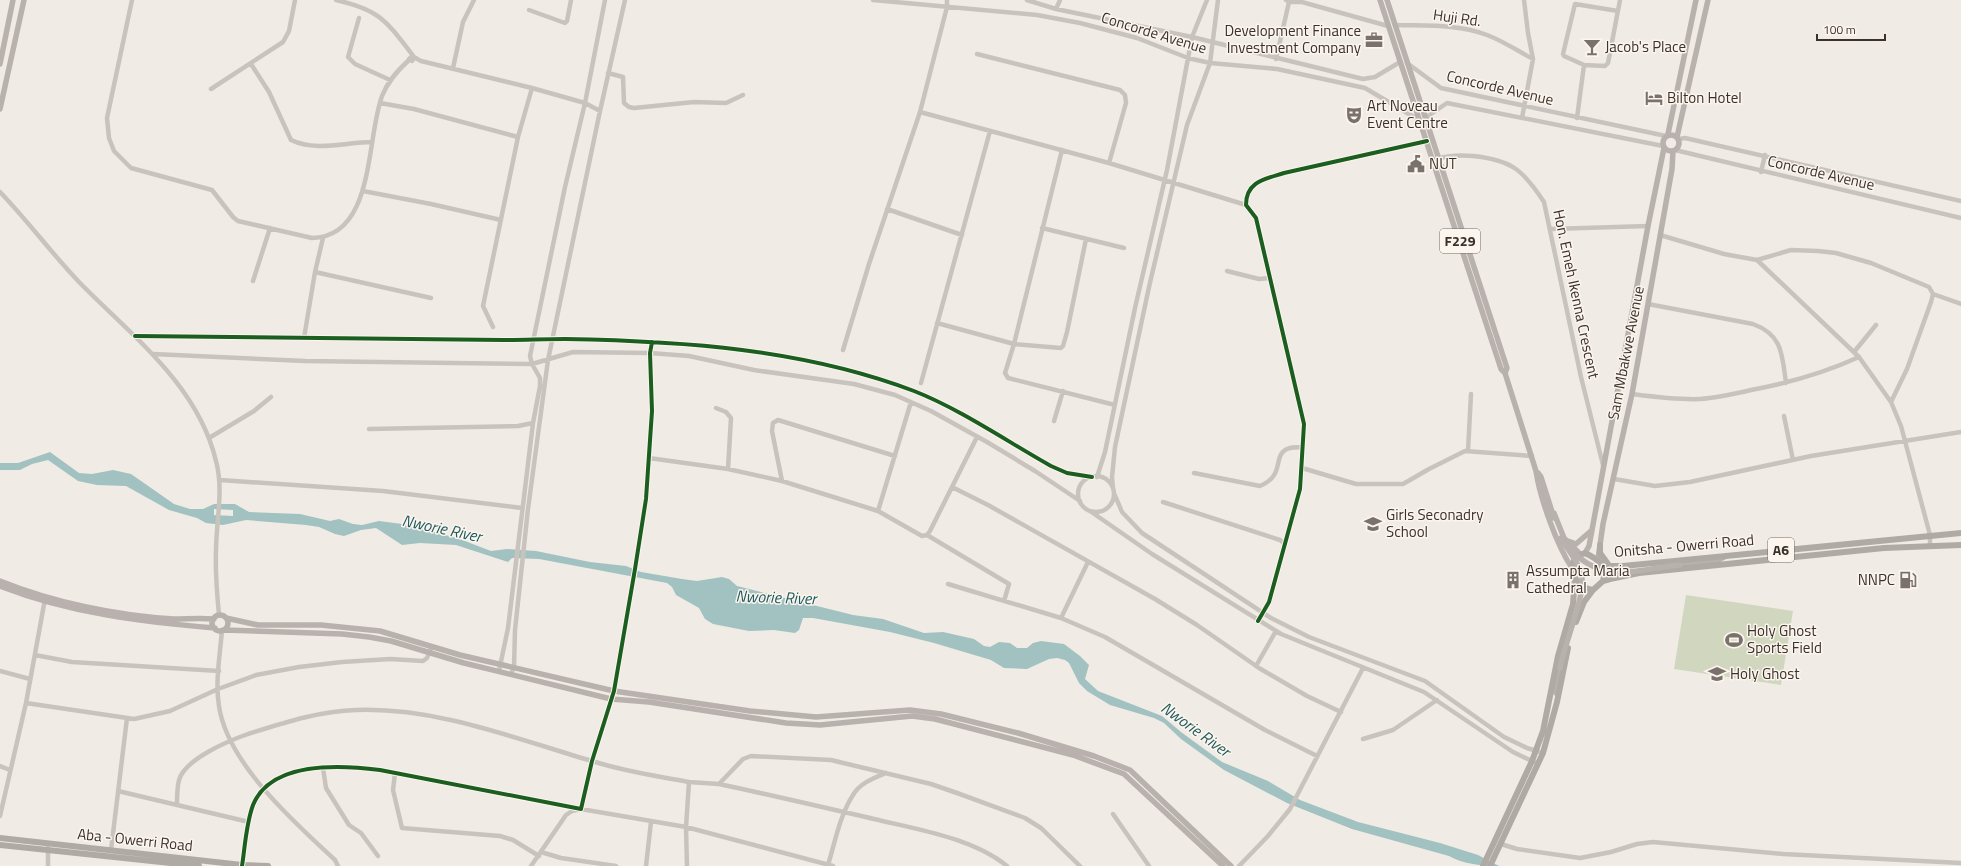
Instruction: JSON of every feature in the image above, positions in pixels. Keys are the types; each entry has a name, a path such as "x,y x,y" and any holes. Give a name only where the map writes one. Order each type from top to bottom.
{"highway":[{"name":"Onitsha - Owerri Road","path":"1600,561 1610,566 1619,566 1961,533"},
{"path":"1600,545 1600,553 1606,563 1619,566"},
{"name":"Onitsha - Owerri Road","path":"1603,581 1617,576 1639,573 1884,548 1930,545 1961,545"},
{"path":"1572,568 1575,557 1582,553"},
{"name":"A6","path":"1582,553 1600,561"},
{"path":"1600,561 1603,581"},
{"name":"A6","path":"1490,866 1532,761 1548,713 1558,656 1572,604 1575,578 1572,568"},
{"path":"1575,578 1584,587 1593,590"},
{"name":"A6","path":"1483,866 1497,846 1539,764 1556,705 1572,633 1580,609 1593,590 1603,581"},
{"name":"Aba - Owerri Road","path":"0,838 167,864 199,866"},
{"name":"Aba - Owerri Road","path":"0,845 111,850 242,866 268,866"}],"main road":[{"path":"0,64 13,0"},
{"path":"0,109 24,0"},
{"name":"F229","path":"1380,0 1400,62 1436,159 1499,353 1501,370 1505,373 1536,472"},
{"name":"F229","path":"1387,0 1407,63 1427,141 1436,159"},
{"path":"1696,0 1667,135 1663,140 1664,147 1674,150 1679,144 1678,138 1708,0"},
{"path":"1388,26 1395,25"},
{"path":"1667,135 1673,134 1678,138"},
{"name":"Sam Mbakwe Avenue","path":"1582,553 1589,546 1603,465 1664,147"},
{"name":"Sam Mbakwe Avenue","path":"1600,561 1600,545 1632,394 1672,169 1674,150"},
{"path":"1536,472 1541,477 1555,522 1564,538 1581,560 1601,571 1615,573 1714,562 1728,556"},
{"path":"1536,472 1538,485 1562,554 1572,568"},
{"path":"1550,504 1564,538 1567,550 1578,566 1583,587 1562,653 1556,705"},
{"path":"1564,538 1576,544 1592,530"},
{"path":"1564,538 1582,553"},
{"path":"0,581 44,600 157,618 216,617 258,625 321,625 367,629 394,634 499,664 614,691 789,716 832,717 910,710 926,711 1018,733 1094,756 1130,770 1231,866"},
{"path":"0,586 44,600 138,621 223,630 349,635 391,641 430,653 611,699 649,702 820,725 923,716 1089,760 1124,774 1223,866"},
{"path":"215,628 212,624 216,617"},
{"path":"223,630 227,625 226,618"}],"street":[{"path":"132,0 106,118 109,138 114,152 131,168 212,190 233,217 238,221 312,238 323,238 333,235 347,223 354,212 362,191 380,103 390,80 412,58"},
{"path":"211,89 278,46 286,39 295,0"},
{"path":"336,0 374,13 385,20 406,46 412,58 421,62 453,68 532,88 585,103 600,111"},
{"path":"453,68 463,22 474,0"},
{"path":"529,10 566,23 571,0"},
{"path":"499,671 499,664 508,628 516,559 519,548 522,508 540,378 532,364 530,356 585,103 603,0"},
{"path":"511,674 514,667 515,630 548,360 608,73 625,0"},
{"name":"Concorde Avenue","path":"873,0 1037,15 1080,23 1137,38 1188,58 1210,63 1277,69 1365,88 1422,119 1447,103 1664,147"},
{"path":"844,350 887,209 920,112 947,7 947,0"},
{"name":"Concorde Avenue","path":"1027,0 1056,9 1192,37 1276,59 1364,79 1375,77 1400,62"},
{"path":"1056,9 1060,0"},
{"path":"1094,477 1105,452 1135,308 1165,180 1192,37 1207,0"},
{"path":"1090,511 1100,512 1109,507 1114,498 1112,477 1115,448 1187,125 1210,63 1218,0"},
{"path":"1522,118 1523,106 1533,59 1524,0"},
{"path":"1618,11 1575,4 1563,54 1568,59 1584,64 1605,66 1608,63 1618,11 1620,0"},
{"path":"1276,59 1288,1 1302,1 1388,26"},
{"path":"359,18 348,57 355,64 390,80"},
{"name":"Huji Rd.","path":"1395,25 1454,28 1476,31 1487,35 1533,59"},
{"path":"977,54 1120,90 1125,95 1126,103 1110,163"},
{"name":"Concorde Avenue","path":"1407,63 1438,87 1577,118 1667,135"},
{"path":"251,64 269,92 291,140 320,146 355,142 372,142"},
{"path":"1577,118 1584,64"},
{"path":"608,73 623,77 623,99 624,103 629,107 650,107 694,102 726,103 743,95"},
{"path":"493,327 483,306 518,137 532,88"},
{"path":"380,103 414,110 518,137"},
{"path":"920,112 1110,163 1165,180 1173,184 1246,204 1256,218 1304,424 1300,489 1269,602 1258,621"},
{"path":"921,383 990,131"},
{"name":"Concorde Avenue","path":"1678,138 1686,138 1766,155 1961,201"},
{"path":"1246,204 1248,190 1252,186 1284,173 1427,141"},
{"path":"1062,150 1014,344 1005,373 1008,378 1115,405"},
{"name":"Concorde Avenue","path":"1674,150 1761,172 1961,218"},
{"name":"Hon. Emeh Ikenna Crescent","path":"1436,159 1456,154 1503,160 1531,181 1544,202 1551,229 1581,377 1603,465"},
{"path":"1761,172 1766,155"},
{"path":"362,191 501,220"},
{"path":"0,192 79,282 153,354 182,390 196,411 209,438 217,462 220,480 216,552 216,617"},
{"path":"887,209 962,235"},
{"path":"1551,229 1648,226"},
{"path":"253,280 270,228"},
{"path":"1042,228 1124,248"},
{"path":"1660,235 1724,254 1757,260 1791,250 1829,252 1878,266 1928,287 1933,294 1961,304"},
{"path":"304,338 315,272 323,238"},
{"path":"937,323 1014,344 1059,348 1063,346 1086,239"},
{"path":"1757,260 1859,357 1891,402 1901,426 1930,536 1930,545"},
{"path":"1227,271 1259,279 1270,278"},
{"path":"315,272 431,298"},
{"path":"1891,402 1907,369 1933,294"},
{"path":"1648,304 1753,324 1766,330 1774,336 1780,346 1786,383"},
{"path":"1854,352 1876,325"},
{"path":"135,336 652,342 717,346 756,351 847,370 884,381 928,397 1066,473 1106,480 1113,490 1122,512 1142,533 1263,613 1309,637 1418,678 1450,698 1504,737 1543,753"},
{"path":"581,809 592,762 614,691 634,579 646,499 652,411 650,353 652,342"},
{"path":"153,354 305,361 532,364 573,352 650,353 689,356 761,371 854,384 894,395 911,402 977,437 1035,471 1080,501 1090,511 1147,551 1258,621 1276,631 1424,692 1513,752 1539,764"},
{"path":"1632,394 1664,398 1700,399 1786,383 1830,370 1859,357"},
{"path":"1054,421 1063,391"},
{"path":"1468,451 1471,394"},
{"path":"209,438 254,411 271,398"},
{"path":"878,511 911,402"},
{"path":"716,408 726,412 731,418 728,468"},
{"path":"1784,416 1793,460"},
{"path":"782,481 772,431 773,423 778,420 894,456"},
{"path":"369,429 518,426 533,423"},
{"path":"1614,479 1644,485 1666,486 1715,478 1793,460 1961,432"},
{"path":"926,535 930,531 977,437"},
{"path":"1194,473 1260,486 1270,482 1274,477 1280,457 1285,450 1288,448 1303,447"},
{"path":"1302,468 1356,484 1403,484 1429,469 1468,451 1532,456"},
{"path":"649,458 728,468 782,481 878,511 922,536 926,535 1009,584 1004,601"},
{"path":"1080,501 1080,486 1087,479 1094,477"},
{"path":"220,480 383,491 522,508"},
{"path":"952,487 988,505 1155,599 1197,625 1256,666 1307,696 1341,712"},
{"path":"1163,502 1208,515 1280,540 1285,544"},
{"path":"1061,618 1088,562"},
{"path":"948,584 1061,618 1105,637 1265,730 1317,756"},
{"path":"0,816 26,703 44,600"},
{"path":"223,630 218,689 221,718 230,740 263,789 290,818 335,860 338,866"},
{"path":"1256,666 1276,631"},
{"path":"26,703 134,718 164,712 251,676 299,666 390,659 423,661 430,653 432,646"},
{"path":"35,655 72,662 219,671"},
{"path":"1239,866 1268,836 1290,809 1363,668"},
{"path":"0,671 30,679"},
{"path":"1445,705 1450,698"},
{"path":"1363,739 1393,730 1437,700"},
{"path":"177,804 179,779 185,770 192,762 230,740 291,720 339,711 374,710 448,720 493,731 592,762 639,773 689,782 719,784 910,828 965,843 998,858 1007,866"},
{"path":"111,850 127,718"},
{"path":"719,784 743,759 750,756 831,760 931,784 1025,818 1047,834 1080,866"},
{"path":"0,766 10,770"},
{"path":"323,768 326,788 340,811 349,824 361,833 378,856"},
{"path":"242,866 253,806 263,789 274,780 286,774 323,768 359,768 395,773 651,822 686,827 830,865 845,812 853,794 862,785 886,773"},
{"path":"395,773 393,790 398,803 401,826 404,829 500,836 514,840 540,854 616,866"},
{"path":"687,866 686,827 689,782"},
{"path":"118,792 177,804 249,822"},
{"path":"531,866 566,815 572,811 581,809"},
{"path":"1113,814 1149,866"},
{"path":"646,866 651,822"},
{"path":"1497,846 1580,858 1611,852 1637,844 1653,842 1783,854 1961,863"},
{"path":"48,846 48,866"}],"green space":[{"name":"Holy Ghost Sports Field","path":"1686,595 1793,611 1781,685 1674,669"}],"water":[{"name":"Nworie River","path":"50,452 79,473 92,474 113,470 131,474 174,504 190,509 203,509 214,504 235,504 249,512 300,514 330,521 339,519 353,524 362,525 379,521 402,524 457,538 491,551 507,549 536,551 590,562 626,566 641,572 697,581 722,577 729,579 737,586 853,615 883,619 924,633 943,632 974,639 984,646 990,647 999,642 1010,643 1017,648 1027,648 1033,643 1041,641 1064,644 1089,665 1085,679 1098,691 1162,716 1222,762 1268,781 1300,800 1358,822 1440,843 1478,855 1499,866 1466,863 1449,856 1352,829 1287,803 1224,770 1181,739 1164,723 1154,718 1110,705 1087,691 1079,683 1069,663 1065,660 1057,658 1049,659 1027,669 1004,668 991,660 934,643 890,632 813,618 803,618 799,630 795,633 774,630 749,631 713,624 705,619 699,608 676,595 672,587 667,583 539,559 512,558 508,562 456,545 420,543 402,545 376,528 361,530 344,536 319,527 306,525 246,520 223,525 206,523 197,518 169,510 126,486 97,485 78,481 48,460 32,464 20,470 0,470 0,463 18,463","holes":["214,509 233,510 233,516 214,515"]}],"cycle path":[{"path":"1258,621 1269,602 1300,489 1304,424 1256,218 1246,205 1249,191 1258,182 1284,173 1427,141"},
{"path":"135,336 609,340 698,345 742,350 829,365 914,391 966,416 1051,466 1067,473 1092,477"},
{"path":"242,866 247,828 251,812 253,805 262,791 275,780 291,773 309,769 346,767 380,770 581,809 592,761 614,691 646,499 652,411 650,353 652,342"}],"place":[{"name":"Development Finance Investment Company","path":"1374,40"},
{"name":"Jacob's Place","path":"1592,47"},
{"name":"Bilton Hotel","path":"1654,98"},
{"name":"Art Noveau Event Centre","path":"1354,115"},
{"name":"NUT","path":"1416,164"},
{"name":"Girls Seconadry School","path":"1373,524"},
{"name":"Assumpta Maria Cathedral","path":"1513,580"},
{"name":"NNPC","path":"1908,580"},
{"name":"Holy Ghost Sports Field","path":"1734,640"},
{"name":"Holy Ghost","path":"1717,674"}]}
